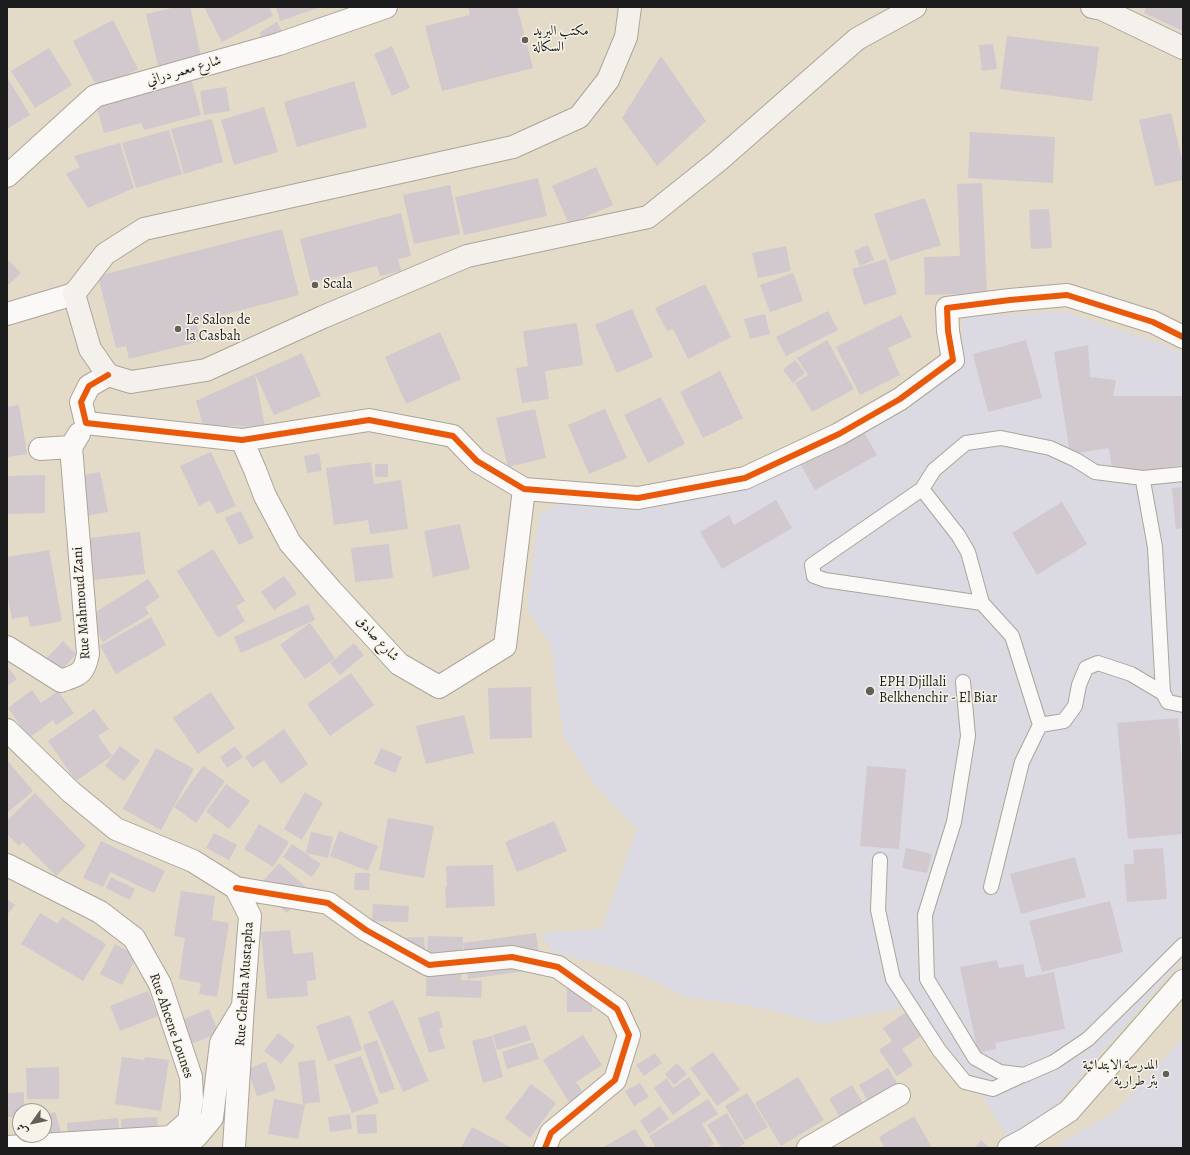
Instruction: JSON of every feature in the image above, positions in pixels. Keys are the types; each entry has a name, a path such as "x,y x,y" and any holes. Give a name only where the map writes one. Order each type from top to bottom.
{"main road":[{"path":"630,7 626,37 608,80 579,117 513,148 144,229 105,254 74,294 90,348 108,375 131,382 206,370 467,256 648,217 718,161 858,39 915,7"},
{"path":"1092,7 1102,9 1183,48"}],"street":[{"name":"شارع معمر دراني","path":"7,176 95,96 279,44 386,7"},
{"path":"7,314 74,294"},
{"path":"86,424 242,440 369,420 453,436 477,461 524,489 638,498 745,478 839,434 893,403 953,360 948,331 947,308 1067,295 1153,322 1183,336"},
{"path":"40,449 71,447 86,424 81,402 89,386 108,375"},
{"name":"شارع صادق","path":"242,440 256,470 265,496 290,543 399,664 439,687 505,646 524,489"},
{"name":"Rue Mahmoud Zani","path":"7,647 61,681 76,676 86,667 88,654 71,447"},
{"path":"7,730 71,792 116,829 193,861 236,888 328,903 366,930 429,965 512,957 558,967 617,1009 629,1035 615,1080 551,1133 545,1148"},
{"name":"Rue Ahcene Lounes","path":"7,865 100,912 134,938 160,984 191,1077 192,1099 189,1121 170,1136"},
{"name":"Rue Chelha Mustapha","path":"234,1148 250,916 236,888"},
{"path":"1009,1148 1026,1139 1069,1111 1183,981"},
{"name":"Rue Ahcene Lounes","path":"170,1136 196,1137 212,1118 221,1043 243,1006"},
{"path":"808,1148 899,1095"},
{"path":"7,1147 170,1136"}],"lane":[{"path":"982,603 825,580 814,576 812,565 922,489 934,470 966,443 1001,438 1050,448 1076,460 1095,472 1143,478 1183,474"},
{"path":"1143,478 1155,547 1162,693"},
{"path":"922,489 958,535 968,552 982,603 1012,636 1040,725 1022,762 991,887"},
{"path":"1040,725 1064,721 1075,706 1079,686 1086,668 1098,662 1131,674 1162,693 1168,702 1183,705"},
{"path":"962,682 968,736 954,822 925,914 927,979 975,1058 1000,1072 1024,1075"},
{"path":"880,860 878,910 893,979 939,1050 965,1082 993,1089 1054,1062 1088,1039 1183,945"}],"shaded area":[{"name":"EPH Djillali Belkhenchir - El Biar","path":"1063,311 1183,352 1183,959 1048,1114 1007,1136 976,1087 917,1005 824,1024 747,1005 688,998 640,974 552,952 540,933 602,929 637,828 616,809 589,776 564,737 550,644 527,609 539,514 573,496 732,480 839,424 962,368 962,317"},
{"name":"المدرسة الابتدائية بئر طرارية","path":"1183,1037 1183,1148 1052,1148 1116,1111"}],"building":[{"path":"176,7 190,7 201,56 158,66 146,14"},
{"path":"204,7 269,7 273,16 222,42"},
{"path":"276,7 321,7 280,21"},
{"path":"468,7 517,7 533,68 442,91 425,26 470,15"},
{"path":"1146,7 1183,7 1183,31 1144,13"},
{"path":"113,20 138,69 98,89 73,41"},
{"path":"277,22 283,33 265,43 259,33"},
{"path":"1007,36 1099,47 1092,101 1000,89"},
{"path":"993,44 997,69 982,71 979,45"},
{"path":"392,46 410,88 392,96 374,54"},
{"path":"49,48 72,85 35,108 11,71"},
{"path":"661,56 706,121 657,166 622,118"},
{"path":"7,77 30,115 7,129"},
{"path":"191,78 201,115 144,130 141,123 104,133 96,104"},
{"path":"354,81 367,127 297,147 284,102"},
{"path":"226,87 230,111 204,115 200,91"},
{"path":"264,107 278,152 234,165 221,120"},
{"path":"1171,113 1183,163 1183,180 1155,186 1139,120"},
{"path":"212,119 223,162 184,174 171,129"},
{"path":"169,130 182,174 136,188 122,143"},
{"path":"970,132 1055,137 1053,183 968,178"},
{"path":"120,143 134,188 88,208 66,174 80,167 74,156"},
{"path":"596,167 613,205 569,224 552,186"},
{"path":"538,178 547,216 464,235 455,197"},
{"path":"982,183 987,293 925,295 924,257 960,256 957,184"},
{"path":"450,185 460,234 414,244 403,195"},
{"path":"925,198 941,245 890,261 874,214"},
{"path":"1049,209 1052,248 1031,249 1029,210"},
{"path":"401,213 411,256 398,259 401,271 380,276 377,266 311,283 300,239"},
{"path":"282,229 299,295 196,322 201,341 129,359 126,346 116,348 98,276"},
{"path":"868,245 874,260 860,266 854,251"},
{"path":"786,246 791,271 758,278 752,253"},
{"path":"7,259 21,273 7,286"},
{"path":"886,259 897,294 864,305 852,269"},
{"path":"793,273 803,301 770,312 760,285"},
{"path":"705,284 731,337 688,359 673,329 667,331 655,308"},
{"path":"632,309 653,357 617,373 595,325"},
{"path":"828,311 838,330 786,356 776,337"},
{"path":"765,314 770,334 750,339 744,319"},
{"path":"901,315 912,337 888,348 900,375 860,395 836,347"},
{"path":"577,323 583,365 545,371 549,399 522,403 516,368 528,366 523,331"},
{"path":"440,332 461,379 406,404 385,357"},
{"path":"827,340 854,389 812,412 795,383 808,375 797,358"},
{"path":"1026,340 1042,398 988,412 973,354"},
{"path":"1088,345 1090,377 1116,380 1113,396 1183,396 1183,465 1113,475 1109,448 1070,454 1054,352"},
{"path":"302,353 321,396 274,415 255,374"},
{"path":"795,360 805,373 793,383 783,370"},
{"path":"720,371 743,418 703,438 680,392"},
{"path":"255,374 265,427 203,425 196,401"},
{"path":"661,397 685,444 648,463 624,415"},
{"path":"19,405 27,454 7,457 7,407"},
{"path":"535,409 546,458 508,467 496,418"},
{"path":"605,409 627,458 589,474 568,425"},
{"path":"861,427 877,455 815,490 799,462"},
{"path":"211,452 236,506 217,514 210,500 199,506 180,466"},
{"path":"319,453 322,471 307,473 304,456"},
{"path":"371,462 374,484 401,480 408,529 370,534 368,520 334,525 326,468"},
{"path":"375,464 388,464 388,477 375,477"},
{"path":"100,472 108,512 80,517 73,477"},
{"path":"45,475 45,513 7,514 7,476"},
{"path":"1183,487 1183,528 1176,529 1172,488"},
{"path":"776,500 792,528 722,569 700,532 729,515 734,525"},
{"path":"1062,502 1087,544 1037,575 1012,533"},
{"path":"241,511 254,538 239,545 225,518"},
{"path":"460,524 470,569 433,577 424,531"},
{"path":"140,532 145,574 85,581 80,539"},
{"path":"389,544 393,578 355,582 351,548"},
{"path":"213,549 245,601 236,606 245,621 218,638 177,571"},
{"path":"49,550 62,621 30,627 28,616 12,619 7,599 7,557"},
{"path":"284,576 297,594 274,610 261,592"},
{"path":"148,579 160,597 145,607 149,614 103,642 88,617"},
{"path":"308,604 315,620 241,653 234,637"},
{"path":"151,617 166,645 116,674 100,646"},
{"path":"310,623 335,658 305,679 280,645"},
{"path":"63,641 76,654 60,672 46,659"},
{"path":"354,643 364,655 340,675 330,663"},
{"path":"7,666 17,679 7,686"},
{"path":"351,673 374,705 330,736 307,704"},
{"path":"531,687 532,738 490,739 488,688"},
{"path":"32,690 41,703 58,691 74,713 56,725 53,720 29,738 8,708"},
{"path":"211,692 235,728 198,754 173,718"},
{"path":"94,709 109,729 98,736 112,756 76,781 48,741"},
{"path":"464,715 474,753 426,764 416,726"},
{"path":"1178,718 1183,776 1183,834 1128,839 1117,723"},
{"path":"284,729 308,764 281,784 264,760 253,768 245,757"},
{"path":"120,746 140,761 124,781 105,766"},
{"path":"235,746 243,757 227,768 220,757"},
{"path":"156,748 194,769 161,830 123,809"},
{"path":"381,748 402,757 395,773 374,764"},
{"path":"7,760 33,791 7,813"},
{"path":"203,766 225,781 196,823 174,807"},
{"path":"867,766 906,769 899,849 860,846"},
{"path":"226,784 250,801 229,829 206,812"},
{"path":"305,792 323,803 302,840 284,829"},
{"path":"35,793 86,846 56,876 23,842 19,846 7,834 7,821"},
{"path":"388,818 434,826 424,878 379,870"},
{"path":"554,821 567,851 517,872 505,842"},
{"path":"259,824 289,842 273,867 244,849"},
{"path":"339,831 378,846 368,871 330,856"},
{"path":"311,832 333,837 328,858 306,853"},
{"path":"214,833 237,845 229,860 206,848"},
{"path":"101,841 165,871 154,893 110,872 103,887 83,878"},
{"path":"292,844 321,864 312,877 283,857"},
{"path":"906,848 932,854 927,873 902,868"},
{"path":"1163,848 1167,899 1127,902 1124,864 1134,864 1133,850"},
{"path":"1075,857 1086,897 1021,914 1010,874"},
{"path":"279,863 308,889 287,913 258,887"},
{"path":"493,865 495,906 446,908 446,866"},
{"path":"355,873 370,873 369,890 354,890"},
{"path":"111,877 135,889 130,900 106,888"},
{"path":"181,891 215,896 212,920 229,923 217,997 199,994 201,983 179,979 185,938 174,936"},
{"path":"7,899 15,905 7,915"},
{"path":"1110,901 1123,952 1042,972 1029,921"},
{"path":"373,904 409,906 408,922 372,921"},
{"path":"40,913 58,924 62,917 106,944 83,981 21,944"},
{"path":"290,930 293,954 313,952 316,980 307,981 308,996 267,999 261,932"},
{"path":"536,933 541,969 468,979 463,943"},
{"path":"428,936 463,937 461,980 482,981 481,998 426,996"},
{"path":"424,937 425,954 390,938"},
{"path":"115,944 137,956 122,985 100,974"},
{"path":"997,960 999,968 1023,964 1026,978 1054,972 1065,1029 995,1043 996,1049 978,1053 960,967"},
{"path":"567,987 592,988 592,1012 567,1012"},
{"path":"148,991 158,1016 120,1031 110,1006"},
{"path":"393,1000 429,1081 403,1092 368,1012"},
{"path":"209,1009 219,1033 188,1045 179,1021"},
{"path":"439,1011 443,1027 439,1029 445,1048 429,1053 418,1018"},
{"path":"905,1013 921,1036 902,1049 913,1065 897,1076 879,1050 892,1041 883,1028"},
{"path":"350,1015 362,1050 328,1061 316,1026"},
{"path":"526,1025 531,1040 497,1050 493,1035"},
{"path":"278,1033 295,1046 281,1064 264,1051"},
{"path":"583,1035 602,1065 576,1082 587,1098 572,1107 543,1060"},
{"path":"492,1036 503,1077 483,1083 472,1041"},
{"path":"377,1040 395,1089 380,1094 363,1045"},
{"path":"533,1042 539,1059 507,1069 502,1052"},
{"path":"713,1052 740,1090 717,1106 690,1068"},
{"path":"655,1053 662,1063 644,1076 636,1065"},
{"path":"361,1056 379,1103 352,1113 334,1065"},
{"path":"122,1057 144,1060 145,1057 169,1060 161,1111 115,1104"},
{"path":"315,1060 320,1102 303,1104 298,1062"},
{"path":"266,1062 276,1090 257,1096 247,1069"},
{"path":"677,1063 687,1074 674,1085 665,1074"},
{"path":"59,1067 59,1099 27,1099 26,1068"},
{"path":"888,1068 897,1083 868,1101 859,1085"},
{"path":"689,1077 701,1094 673,1115 654,1088 667,1078 673,1088"},
{"path":"798,1077 824,1120 781,1146 755,1103"},
{"path":"640,1083 649,1097 634,1106 625,1091"},
{"path":"531,1084 556,1103 530,1138 505,1118"},
{"path":"852,1085 866,1108 843,1122 829,1099"},
{"path":"24,1092 24,1103 12,1103 12,1117 7,1117 7,1093"},
{"path":"747,1093 768,1127 745,1140 725,1106"},
{"path":"274,1099 305,1105 298,1139 268,1134"},
{"path":"708,1099 718,1114 702,1124 714,1144 708,1148 656,1148 649,1136"},
{"path":"660,1106 669,1119 649,1134 640,1121"},
{"path":"55,1112 66,1148 52,1140 52,1113"},
{"path":"727,1113 745,1143 737,1148 722,1148 707,1125"},
{"path":"350,1114 352,1129 330,1132 328,1117"},
{"path":"376,1114 377,1133 358,1134 356,1115"},
{"path":"914,1116 932,1148 885,1148 879,1137"},
{"path":"157,1117 159,1147 123,1148 121,1119"},
{"path":"118,1118 121,1148 69,1148 67,1123"},
{"path":"472,1127 512,1148 461,1148"},
{"path":"635,1129 647,1148 602,1148"},
{"path":"981,1140 989,1147 988,1148 975,1148"}],"cycle path":[{"path":"108,375 89,386 81,402 86,423 242,440 369,420 453,436 477,461 524,489 638,498 745,478 839,434 900,399 953,360 948,331 947,308 1067,295 1153,322 1183,337"},
{"path":"236,888 328,903 366,930 429,965 512,957 558,967 617,1009 629,1035 615,1080 551,1133 545,1148"}],"place":[{"name":"مكتب البريد السكالة","path":"525,40"},
{"name":"Scala","path":"315,285"},
{"name":"Le Salon de la Casbah","path":"178,329"},
{"name":"EPH Djillali Belkhenchir - El Biar","path":"870,691"},
{"name":"المدرسة الابتدائية بئر طرارية","path":"1166,1074"}]}
